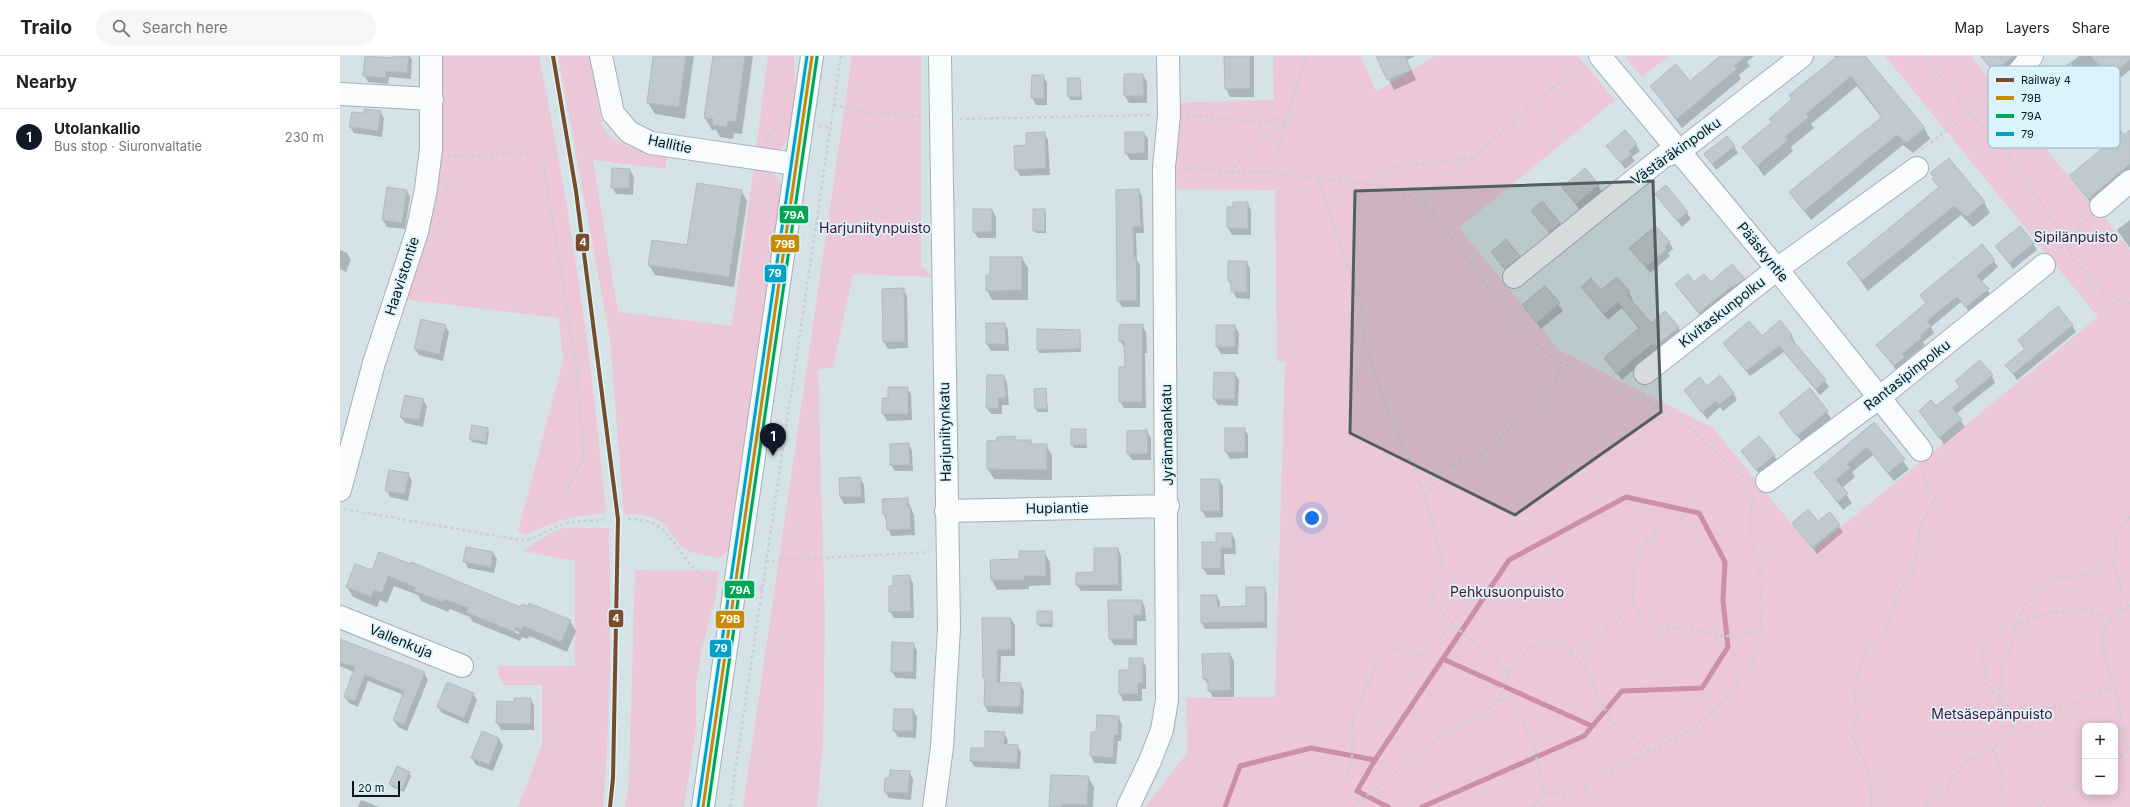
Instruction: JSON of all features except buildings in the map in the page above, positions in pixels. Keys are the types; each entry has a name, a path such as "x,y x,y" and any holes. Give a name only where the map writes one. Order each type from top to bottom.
{"street":[{"name":"Haavistontie","path":"340,490 374,363 416,232 426,190 430,158 432,99 431,56"},
{"name":"Hallitie","path":"601,56 613,113 629,132 652,143 795,164"},
{"path":"703,807 738,576 795,164 812,56"},
{"name":"Harjuniitynkatu","path":"934,807 942,747 949,628 940,56"},
{"name":"Jyränmaankatu","path":"1128,807 1150,761 1162,730 1167,700 1168,506 1164,167 1169,115 1168,56"},
{"name":"Västäräkinpolku","path":"1514,277 1664,156 1680,151 1802,56"},
{"path":"2024,66 2032,56"},
{"name":"Pääskyntie","path":"1592,58 1680,151 1777,269 1921,450"},
{"path":"340,94 432,99"},
{"name":"Kivitaskunpolku","path":"1645,373 1777,269 1916,168"},
{"path":"2101,206 2130,181"},
{"name":"Rantasipinpolku","path":"1758,481 1880,397 2044,265"},
{"name":"Hupiantie","path":"946,511 1168,506"},
{"name":"Vallenkuja","path":"340,617 462,666"}],"path":[{"path":"730,807 841,56"},
{"path":"1265,172 1277,152 1289,117 1306,56"},
{"path":"1924,56 1969,113 1988,134"},
{"path":"1423,204 1473,158 1592,58"},
{"path":"1916,168 1913,157 1988,100"},
{"path":"834,105 872,113 940,116 955,119 1198,115 1258,122 1289,117"},
{"path":"1230,172 1246,152 1289,117"},
{"path":"2001,148 2052,218 2074,260 2100,288 2119,300 2130,303"},
{"path":"430,158 524,153 534,156 544,168 576,366 584,457 562,498"},
{"path":"1365,183 1397,166 1473,158"},
{"path":"1164,167 1230,172 1265,172 1365,183 1389,188 1408,195 1423,204 1452,236 1521,333 1561,363 1643,399 1681,419 1758,481 1749,530 1760,564 1761,632 1751,665 1728,696 1692,729 1653,751 1568,794 1544,792"},
{"path":"1318,179 1361,301 1365,346 1390,419 1425,495 1443,562 1431,599 1458,629 1509,672"},
{"path":"2044,265 2101,206"},
{"path":"1425,495 1449,464 1474,460 1495,444 1518,419 1535,412 1554,387 1561,363"},
{"path":"1921,450 1923,480 1935,499 1953,514"},
{"path":"1872,807 1869,774 1852,735 1858,718 1854,690 1865,651 1884,636 1896,596 1913,573 1918,549 1919,528 1935,499"},
{"path":"340,508 520,540 526,540 562,524 574,521 604,520"},
{"path":"2121,610 2120,583 2113,562 2118,531 2130,517"},
{"path":"628,519 644,520 656,524 684,558 708,580"},
{"path":"1569,650 1600,636 1633,605 1633,572 1638,552 1659,528"},
{"path":"766,561 947,551"},
{"path":"1998,698 2003,664 2011,649 2016,625 2024,607 2037,591 2060,577 2085,576 2113,562"},
{"path":"1633,605 1658,627 1699,631 1726,636 1761,632"},
{"path":"2117,759 2130,751 2123,736 2122,718 2104,651 2103,636 2112,620 2121,610 2130,605"},
{"path":"2017,720 1985,682 1986,669 1982,656 1988,641 2016,625 2052,612 2085,610 2112,620"},
{"path":"1348,775 1352,756 1353,717 1380,658 1394,649 1424,655 1453,624"},
{"path":"1353,807 1450,729 1488,711 1499,698 1509,672 1528,649 1539,644 1554,642 1569,650 1584,666 1611,720 1626,734 1653,751"},
{"path":"1925,807 1929,799 1948,786 1966,761 1993,749 2017,720 2045,709 2074,703 2115,688"},
{"path":"1499,698 1523,721 1534,747 1544,792 1533,807"},
{"path":"1993,749 2001,762 2003,784 2002,807"},
{"path":"2039,807 2047,798 2082,780"}],"highlighted area":[{"path":"1653,181 1661,412 1515,515 1350,433 1355,191"}],"green space":[{"path":"439,56 539,56 561,170 579,284 594,398 606,513 565,519 527,534 518,531 563,361 559,318 404,299"},
{"path":"558,56 589,56 603,128 613,139 630,147 667,154 665,169 593,160 618,312 732,326 754,167 774,174 780,182 783,195 728,551 721,558 689,552 681,546 662,522 647,515 624,514 610,340"},
{"path":"768,56 794,56 795,91 793,118 786,141 777,151 768,153 756,151"},
{"name":"Harjuniitynpuisto","path":"852,56 921,56 921,267 934,277 853,274 833,368 818,369 825,623 823,744 817,807 743,807"},
{"name":"Pehkusuonpuisto","path":"1273,56 1361,56 1376,92 1435,56 1578,56 1615,100 1459,228 1559,350 1713,428 1813,550 2098,317 1885,56 1971,56 1988,77 1988,148 2045,148 2130,250 2130,807 1145,807 1187,753 1186,698 1275,697 1285,362 1277,361 1275,190 1177,189 1173,103 1274,100"},
{"path":"1625,56 1669,56 1642,77"},
{"path":"563,528 609,528 610,668 608,737 603,807 518,807 542,745 542,685 504,685 498,675 498,666 575,666 575,561 523,551 548,534"},
{"path":"635,570 719,571 716,595 701,653 696,683 696,729 684,807 625,807 629,781"}],"waterway":[{"path":"1225,807 1240,766 1311,748 1375,760 1509,560 1626,497 1699,513 1725,562 1723,600 1728,647 1702,688 1622,691 1584,736 1422,807"},
{"path":"1443,659 1592,726"},
{"path":"1375,760 1357,791 1388,807"}],"rail line":[{"name":"4","path":"553,56 576,191 618,519 613,778 610,807"}],"transit line":[{"name":"79","path":"698,806 807,56"},
{"name":"79B","path":"703,807 812,56"},
{"name":"79A","path":"708,807 817,57"}],"place":[{"name":"Utolankallio","path":"773,456"}],"park label":[{"name":"Sipilänpuisto","path":"2076,237"},
{"name":"Metsäsepänpuisto","path":"1992,714"}]}
